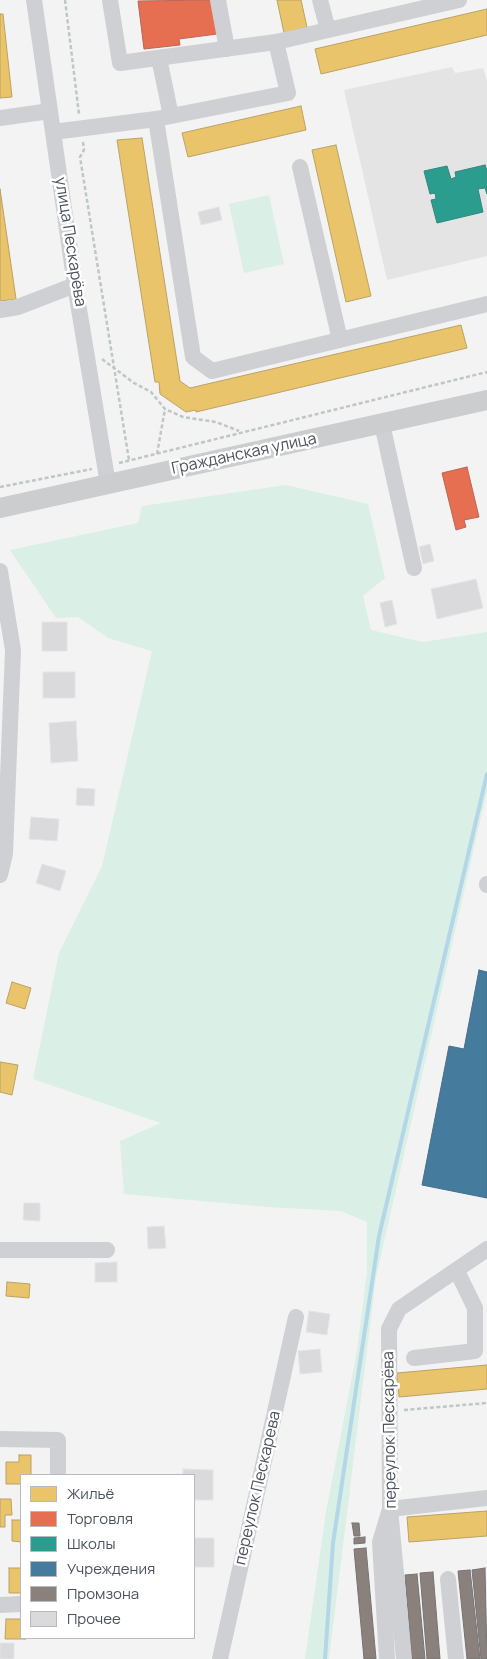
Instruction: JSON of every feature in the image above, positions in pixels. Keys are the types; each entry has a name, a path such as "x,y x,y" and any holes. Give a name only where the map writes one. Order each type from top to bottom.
{"main road":[{"name":"Гражданская улица","path":"0,508 107,475 382,424 487,400"}],"street":[{"name":"улица Пескарёва","path":"34,0 75,285 107,475"},
{"path":"110,0 120,63 276,42 459,0"},
{"path":"218,0 227,49"},
{"path":"320,0 328,30"},
{"path":"53,132 163,117 288,93 276,42"},
{"path":"159,58 163,117 193,357 212,370 487,304"},
{"path":"0,118 50,111"},
{"path":"300,167 340,340"},
{"path":"0,310 18,307 75,285"},
{"path":"382,424 414,568"},
{"path":"0,571 13,650 5,854 0,874"},
{"name":"переулок Пескарёва","path":"404,1659 390,1509 389,1329 399,1308 487,1249"},
{"path":"0,1250 107,1250"},
{"path":"414,1358 475,1352 475,1308 456,1271"},
{"name":"переулок Пескарева","path":"220,1659 296,1317"},
{"path":"0,1439 58,1440 58,1474"},
{"path":"387,1659 380,1542 390,1509 487,1498"},
{"path":"448,1579 456,1659"},
{"path":"0,1604 20,1604"}],"path":[{"path":"65,0 84,150 80,157 129,460"},
{"path":"86,348 134,384 151,392 165,409 183,417 216,422 241,432"},
{"path":"0,487 107,475 129,460 487,372"},
{"path":"157,454 165,409"},
{"path":"390,1412 487,1403"}],"shaded area":[{"path":"452,67 455,73 483,68 487,81 487,256 387,280 344,90"}],"green space":[{"path":"269,195 284,264 244,273 229,204"},
{"path":"286,485 368,504 385,578 363,596 371,630 423,642 487,632 487,791 376,1277 329,1659 305,1659 326,1512 357,1351 367,1272 367,1222 341,1211 268,1207 124,1194 120,1141 161,1123 33,1079 59,953 102,866 152,651 108,638 78,617 56,618 10,550 138,523 142,506"}],"building: Жильё":[{"path":"277,0 301,0 307,27 284,33"},
{"path":"487,9 487,35 321,74 315,49"},
{"path":"0,14 3,14 12,97 0,98"},
{"path":"301,106 306,130 188,157 182,133"},
{"path":"142,138 180,381 190,388 461,325 467,348 196,412 196,410 186,412 160,394 159,382 155,382 117,140"},
{"path":"336,145 371,296 346,302 312,150"},
{"path":"0,189 16,299 0,301"},
{"path":"12,982 31,988 25,1009 6,1003"},
{"path":"0,1062 18,1065 12,1095 0,1092"},
{"path":"7,1282 30,1284 29,1298 6,1296"},
{"path":"487,1365 487,1389 399,1397 397,1373"},
{"path":"19,1455 31,1455 31,1474 20,1474 20,1484 6,1484 6,1462 19,1462"},
{"path":"0,1499 11,1499 12,1515 5,1515 5,1527 0,1527"},
{"path":"487,1511 487,1536 409,1542 407,1517"},
{"path":"12,1520 20,1520 20,1542 12,1541"},
{"path":"9,1568 20,1568 20,1593 9,1593"},
{"path":"6,1619 20,1619 20,1639 5,1639"}],"building: Торговля":[{"path":"213,0 217,34 179,39 180,45 144,49 138,1"},
{"path":"467,467 479,517 464,520 466,527 456,530 442,473"}],"building: Школы":[{"path":"485,165 487,170 487,194 485,188 478,189 483,212 437,223 431,200 436,199 435,193 430,194 424,171 447,166 451,179 456,177 455,172"}],"building: Учреждения":[{"path":"479,970 487,972 487,1198 422,1185 449,1046 464,1049"}],"building: Промзона":[{"path":"352,1523 359,1523 360,1536 354,1536"},
{"path":"365,1537 365,1543 354,1544 354,1538"},
{"path":"366,1548 376,1659 364,1659 354,1549"},
{"path":"485,1568 487,1659 481,1659 472,1570"},
{"path":"470,1570 480,1659 467,1659 458,1571"},
{"path":"433,1572 440,1659 427,1659 420,1573"},
{"path":"417,1574 425,1659 412,1659 405,1575"}],"building: Прочее":[{"path":"219,207 222,220 201,225 198,212"},
{"path":"430,544 434,561 423,564 419,547"},
{"path":"476,579 483,608 437,619 431,589"},
{"path":"392,600 397,624 385,627 380,603"},
{"path":"42,622 67,622 67,651 42,651"},
{"path":"43,672 75,672 75,698 43,698"},
{"path":"76,721 78,761 51,763 49,723"},
{"path":"77,788 95,789 94,806 76,805"},
{"path":"31,817 59,819 57,841 29,839"},
{"path":"42,864 66,871 60,891 36,883"},
{"path":"24,1203 40,1203 40,1221 23,1220"},
{"path":"164,1226 166,1248 148,1249 147,1227"},
{"path":"117,1262 117,1282 95,1282 95,1263"},
{"path":"309,1311 330,1314 327,1335 306,1332"},
{"path":"320,1349 322,1372 300,1374 298,1351"},
{"path":"183,1469 213,1470 213,1500 195,1500 195,1474 183,1474"},
{"path":"195,1538 214,1538 214,1567 195,1567"},
{"path":"0,1643 14,1643 14,1659 0,1659"}],"waterway":[{"path":"325,1659 333,1543 379,1236 487,774"}]}
